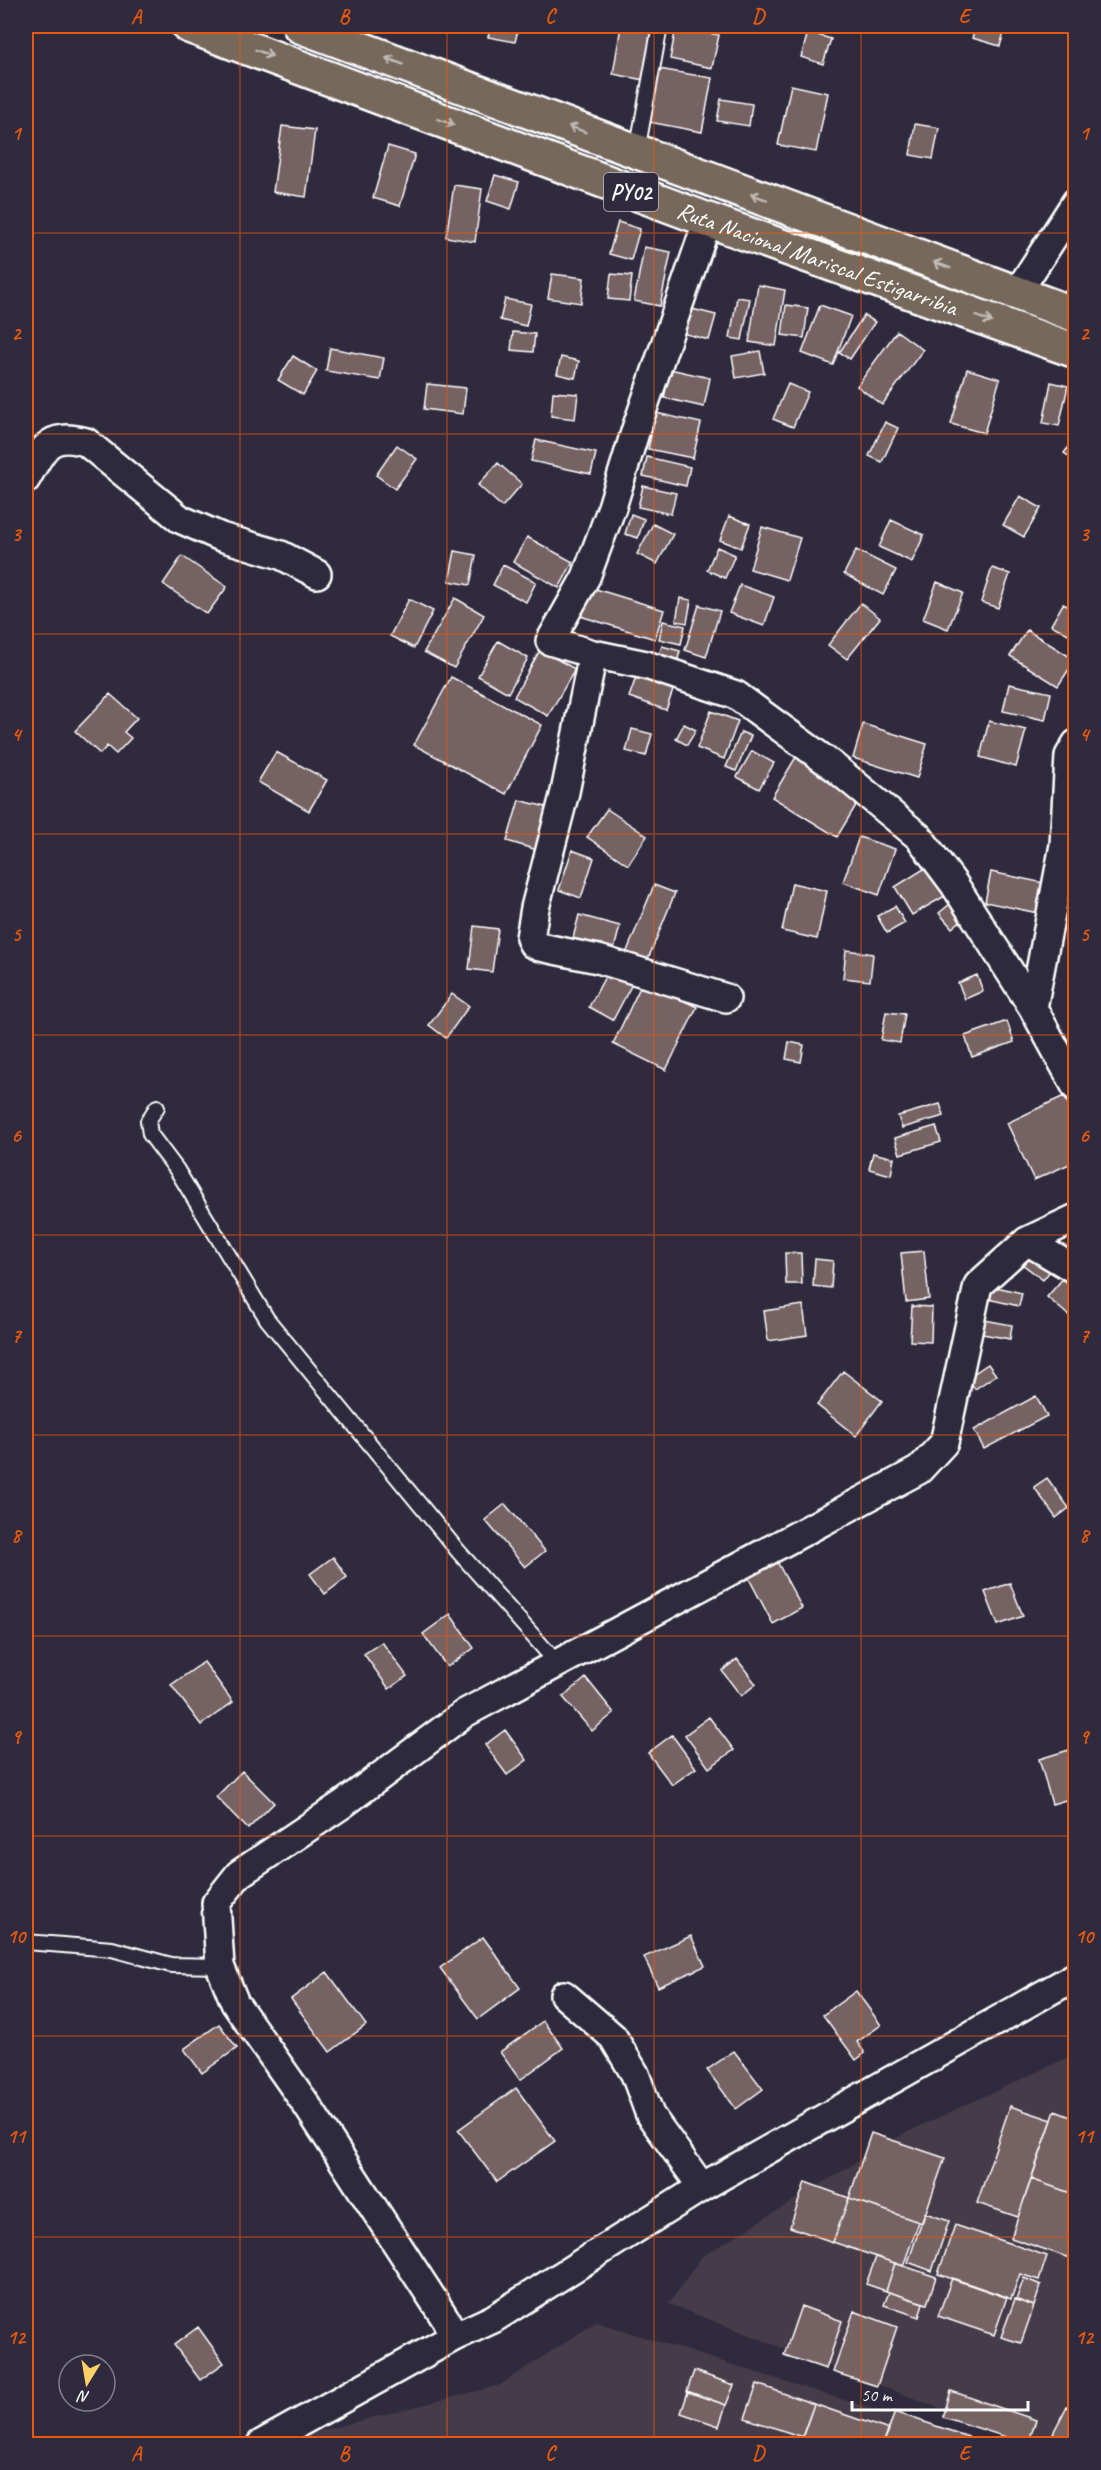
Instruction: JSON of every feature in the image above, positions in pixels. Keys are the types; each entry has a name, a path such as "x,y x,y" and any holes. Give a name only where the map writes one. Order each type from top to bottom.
{"highway":[{"name":"Ruta Nacional Mariscal Estigarribia","path":"189,26 708,220 1076,351"},
{"name":"Ruta Nacional Mariscal Estigarribia","path":"300,26 1076,315"}],"street":[{"path":"1017,293 1076,202"},
{"path":"708,220 586,577 550,641 593,654 646,665 736,695 833,766 919,837 954,884 1033,1008 1076,1087"},
{"path":"26,479 45,446 59,440 73,438 86,442 180,519 221,537 280,555 317,574"},
{"path":"593,654 565,792 535,908 530,938 533,944 540,947 598,959 726,998"},
{"path":"1033,1008 1064,845 1069,756 1076,744"},
{"path":"454,2337 445,2318 306,2104 235,2003 220,1966 216,1903 239,1874 343,1804 465,1713 919,1470 944,1443 978,1286 1027,1241 1076,1218"},
{"path":"1027,1241 1076,1270"},
{"path":"261,2445 454,2337 493,2319 702,2187 1076,1976"},
{"path":"564,1995 613,2037 635,2073 650,2115 702,2187"}],"lane":[{"path":"637,151 660,26"},
{"path":"157,1107 148,1121 150,1134 177,1170 267,1319 458,1551 557,1663"},
{"path":"26,1942 112,1950 171,1965 220,1966"}],"shaded area":[{"path":"1075,2054 1075,2444 1032,2444 669,2304 701,2257 903,2134"},
{"path":"596,2322 984,2444 269,2444 500,2385"}],"building":[{"path":"491,26 519,26 515,42 488,37"},
{"path":"621,26 654,26 644,80 613,74"},
{"path":"976,26 1006,26 1000,46 972,38"},
{"path":"676,27 719,35 712,68 670,59"},
{"path":"808,32 831,39 823,64 801,57"},
{"path":"659,69 712,78 702,132 649,122"},
{"path":"791,85 828,93 816,152 778,145"},
{"path":"721,99 752,104 749,126 717,121"},
{"path":"915,124 939,128 933,159 910,155"},
{"path":"282,126 315,130 306,197 273,192"},
{"path":"388,146 415,154 400,206 373,198"},
{"path":"495,175 519,182 511,209 487,201"},
{"path":"454,185 482,189 475,242 446,237"},
{"path":"618,222 640,229 631,260 609,254"},
{"path":"644,247 671,252 660,306 634,301"},
{"path":"552,274 584,278 581,303 548,298"},
{"path":"611,274 632,276 629,301 608,299"},
{"path":"758,285 785,290 776,346 749,342"},
{"path":"737,297 750,299 742,340 730,338"},
{"path":"505,299 531,304 526,326 500,320"},
{"path":"786,305 808,308 804,338 782,335"},
{"path":"820,305 851,316 833,365 802,353"},
{"path":"684,307 716,315 709,340 678,332"},
{"path":"864,315 875,322 850,359 839,353"},
{"path":"897,331 923,350 882,405 857,386"},
{"path":"513,332 535,334 533,352 511,350"},
{"path":"330,348 384,358 380,380 326,371"},
{"path":"760,351 764,373 736,378 732,356"},
{"path":"293,356 317,371 303,395 278,380"},
{"path":"561,357 579,361 575,378 557,374"},
{"path":"670,369 710,378 704,407 664,398"},
{"path":"967,369 1000,379 984,433 951,424"},
{"path":"1051,382 1068,386 1059,426 1043,423"},
{"path":"427,384 466,388 463,414 424,409"},
{"path":"788,384 808,392 793,427 773,419"},
{"path":"553,392 578,394 575,419 551,416"},
{"path":"656,413 701,423 693,458 648,449"},
{"path":"885,422 898,428 882,462 869,456"},
{"path":"1076,437 1076,461 1064,453"},
{"path":"536,440 596,453 591,474 531,461"},
{"path":"397,445 417,459 395,489 376,475"},
{"path":"647,457 690,467 686,486 643,476"},
{"path":"498,463 522,484 502,507 478,485"},
{"path":"643,486 676,493 671,514 638,507"},
{"path":"1020,496 1041,508 1024,537 1003,525"},
{"path":"631,514 644,519 638,538 625,534"},
{"path":"729,516 750,524 741,548 720,540"},
{"path":"891,520 924,535 912,562 879,547"},
{"path":"653,524 673,534 657,564 637,554"},
{"path":"762,527 800,538 787,580 750,569"},
{"path":"527,537 573,562 559,588 513,562"},
{"path":"717,547 735,555 725,578 707,570"},
{"path":"856,550 896,570 883,595 844,574"},
{"path":"455,551 476,555 470,585 449,581"},
{"path":"182,556 227,587 207,614 163,584"},
{"path":"503,565 536,582 526,602 493,585"},
{"path":"992,568 1010,574 998,608 981,602"},
{"path":"937,582 963,593 948,629 923,619"},
{"path":"740,585 774,597 764,626 729,613"},
{"path":"589,587 664,610 655,639 580,616"},
{"path":"455,598 484,615 454,668 424,652"},
{"path":"680,598 691,600 687,623 676,621"},
{"path":"409,599 433,611 414,648 390,636"},
{"path":"861,603 880,618 847,659 828,645"},
{"path":"1063,604 1076,610 1076,638 1051,625"},
{"path":"699,605 720,611 706,657 685,650"},
{"path":"663,621 685,626 681,644 659,639"},
{"path":"1027,630 1075,660 1058,686 1010,656"},
{"path":"498,641 528,658 508,693 478,676"},
{"path":"662,646 680,651 676,667 657,661"},
{"path":"540,650 575,669 548,716 514,697"},
{"path":"639,669 676,682 666,710 629,697"},
{"path":"451,677 542,725 506,794 414,745"},
{"path":"1009,684 1051,693 1045,720 1003,711"},
{"path":"110,694 137,718 124,732 131,738 116,754 107,746 100,754 75,731"},
{"path":"711,711 738,721 724,759 697,748"},
{"path":"989,721 1026,730 1016,767 980,757"},
{"path":"684,724 696,730 687,745 676,739"},
{"path":"863,724 927,744 917,778 853,758"},
{"path":"632,729 652,734 646,756 626,751"},
{"path":"741,732 751,736 736,771 726,767"},
{"path":"752,751 774,763 759,789 737,777"},
{"path":"276,752 327,780 309,811 258,782"},
{"path":"796,757 861,797 837,837 772,797"},
{"path":"519,800 550,808 537,850 507,841"},
{"path":"607,809 647,836 628,865 587,837"},
{"path":"859,837 895,849 879,895 843,882"},
{"path":"572,850 594,858 581,898 559,890"},
{"path":"927,867 945,896 912,915 895,887"},
{"path":"991,872 1044,883 1038,913 985,902"},
{"path":"792,883 827,891 817,939 782,931"},
{"path":"654,885 675,893 646,964 625,956"},
{"path":"956,899 969,914 952,928 939,913"},
{"path":"895,906 905,923 887,933 877,916"},
{"path":"579,915 620,926 613,953 572,942"},
{"path":"474,926 498,929 492,972 469,969"},
{"path":"846,950 873,954 870,981 843,978"},
{"path":"609,969 633,982 613,1020 589,1007"},
{"path":"977,975 983,991 965,999 958,983"},
{"path":"643,981 697,1007 666,1070 613,1044"},
{"path":"452,994 469,1006 446,1038 429,1025"},
{"path":"886,1012 905,1014 900,1043 881,1040"},
{"path":"1007,1021 1014,1042 972,1057 965,1036"},
{"path":"789,1042 804,1045 801,1062 786,1059"},
{"path":"1064,1096 1076,1120 1076,1161 1034,1180 1007,1123"},
{"path":"940,1104 944,1116 902,1128 898,1116"},
{"path":"936,1126 941,1142 900,1154 895,1138"},
{"path":"873,1153 894,1158 891,1175 869,1169"},
{"path":"924,1251 929,1299 906,1302 901,1253"},
{"path":"785,1253 801,1253 802,1284 786,1284"},
{"path":"1029,1253 1051,1270 1043,1280 1021,1263"},
{"path":"815,1259 833,1261 831,1288 813,1286"},
{"path":"1065,1276 1076,1285 1076,1306 1068,1315 1047,1297"},
{"path":"992,1286 1022,1293 1019,1306 988,1299"},
{"path":"803,1305 807,1335 768,1341 764,1311"},
{"path":"912,1306 932,1307 931,1342 910,1341"},
{"path":"979,1319 1012,1325 1010,1339 977,1333"},
{"path":"988,1364 996,1375 975,1389 967,1378"},
{"path":"843,1371 882,1401 856,1436 817,1405"},
{"path":"1036,1396 1047,1416 984,1449 974,1430"},
{"path":"1047,1478 1069,1508 1056,1518 1034,1487"},
{"path":"505,1504 545,1551 525,1567 485,1520"},
{"path":"774,1556 802,1608 773,1624 745,1571"},
{"path":"333,1557 347,1577 325,1594 310,1574"},
{"path":"1010,1583 1023,1616 998,1625 985,1592"},
{"path":"450,1614 474,1648 447,1667 423,1634"},
{"path":"382,1642 407,1676 389,1689 364,1654"},
{"path":"737,1659 756,1684 741,1696 722,1671"},
{"path":"204,1662 233,1702 201,1725 171,1685"},
{"path":"586,1678 614,1713 592,1731 563,1697"},
{"path":"709,1717 734,1750 709,1768 685,1735"},
{"path":"505,1730 527,1760 507,1775 485,1745"},
{"path":"672,1735 696,1768 672,1785 648,1753"},
{"path":"1069,1750 1076,1771 1076,1797 1052,1804 1039,1759"},
{"path":"242,1771 274,1803 248,1829 216,1797"},
{"path":"691,1936 705,1966 658,1987 644,1957"},
{"path":"483,1937 520,1988 478,2019 440,1968"},
{"path":"327,1972 366,2025 330,2052 291,1999"},
{"path":"856,1991 881,2025 857,2042 865,2053 856,2060 823,2015"},
{"path":"543,2021 563,2048 520,2080 500,2052"},
{"path":"219,2024 237,2048 202,2073 184,2049"},
{"path":"734,2051 763,2089 736,2109 707,2070"},
{"path":"516,2088 555,2141 497,2182 458,2130"},
{"path":"1010,2106 1052,2120 1018,2217 977,2203"},
{"path":"1055,2111 1076,2119 1076,2195 1031,2179"},
{"path":"871,2133 945,2158 922,2223 849,2198"},
{"path":"1031,2179 1076,2195 1076,2260 1011,2238"},
{"path":"805,2182 849,2198 833,2242 790,2227"},
{"path":"849,2198 919,2222 903,2266 833,2242"},
{"path":"925,2213 949,2221 932,2271 908,2262"},
{"path":"955,2225 1047,2256 1039,2280 1020,2274 1011,2299 938,2274"},
{"path":"876,2257 895,2263 886,2291 866,2284"},
{"path":"895,2263 936,2277 927,2304 886,2291"},
{"path":"952,2278 1007,2297 994,2335 938,2316"},
{"path":"1024,2278 1041,2285 1034,2306 1016,2300"},
{"path":"889,2292 923,2303 919,2317 884,2305"},
{"path":"1015,2299 1034,2306 1021,2343 1001,2337"},
{"path":"801,2306 842,2321 826,2369 784,2355"},
{"path":"854,2311 897,2327 877,2386 833,2372"},
{"path":"198,2327 224,2363 200,2380 174,2345"},
{"path":"694,2371 734,2385 726,2405 687,2391"},
{"path":"757,2384 814,2404 802,2437 745,2418"},
{"path":"951,2391 1036,2420 1028,2444 943,2417"},
{"path":"688,2392 726,2405 719,2426 681,2413"},
{"path":"814,2404 889,2430 883,2444 800,2444"},
{"path":"1067,2406 1076,2411 1076,2444 1065,2444 1051,2437"},
{"path":"895,2412 989,2444 883,2444"}]}
